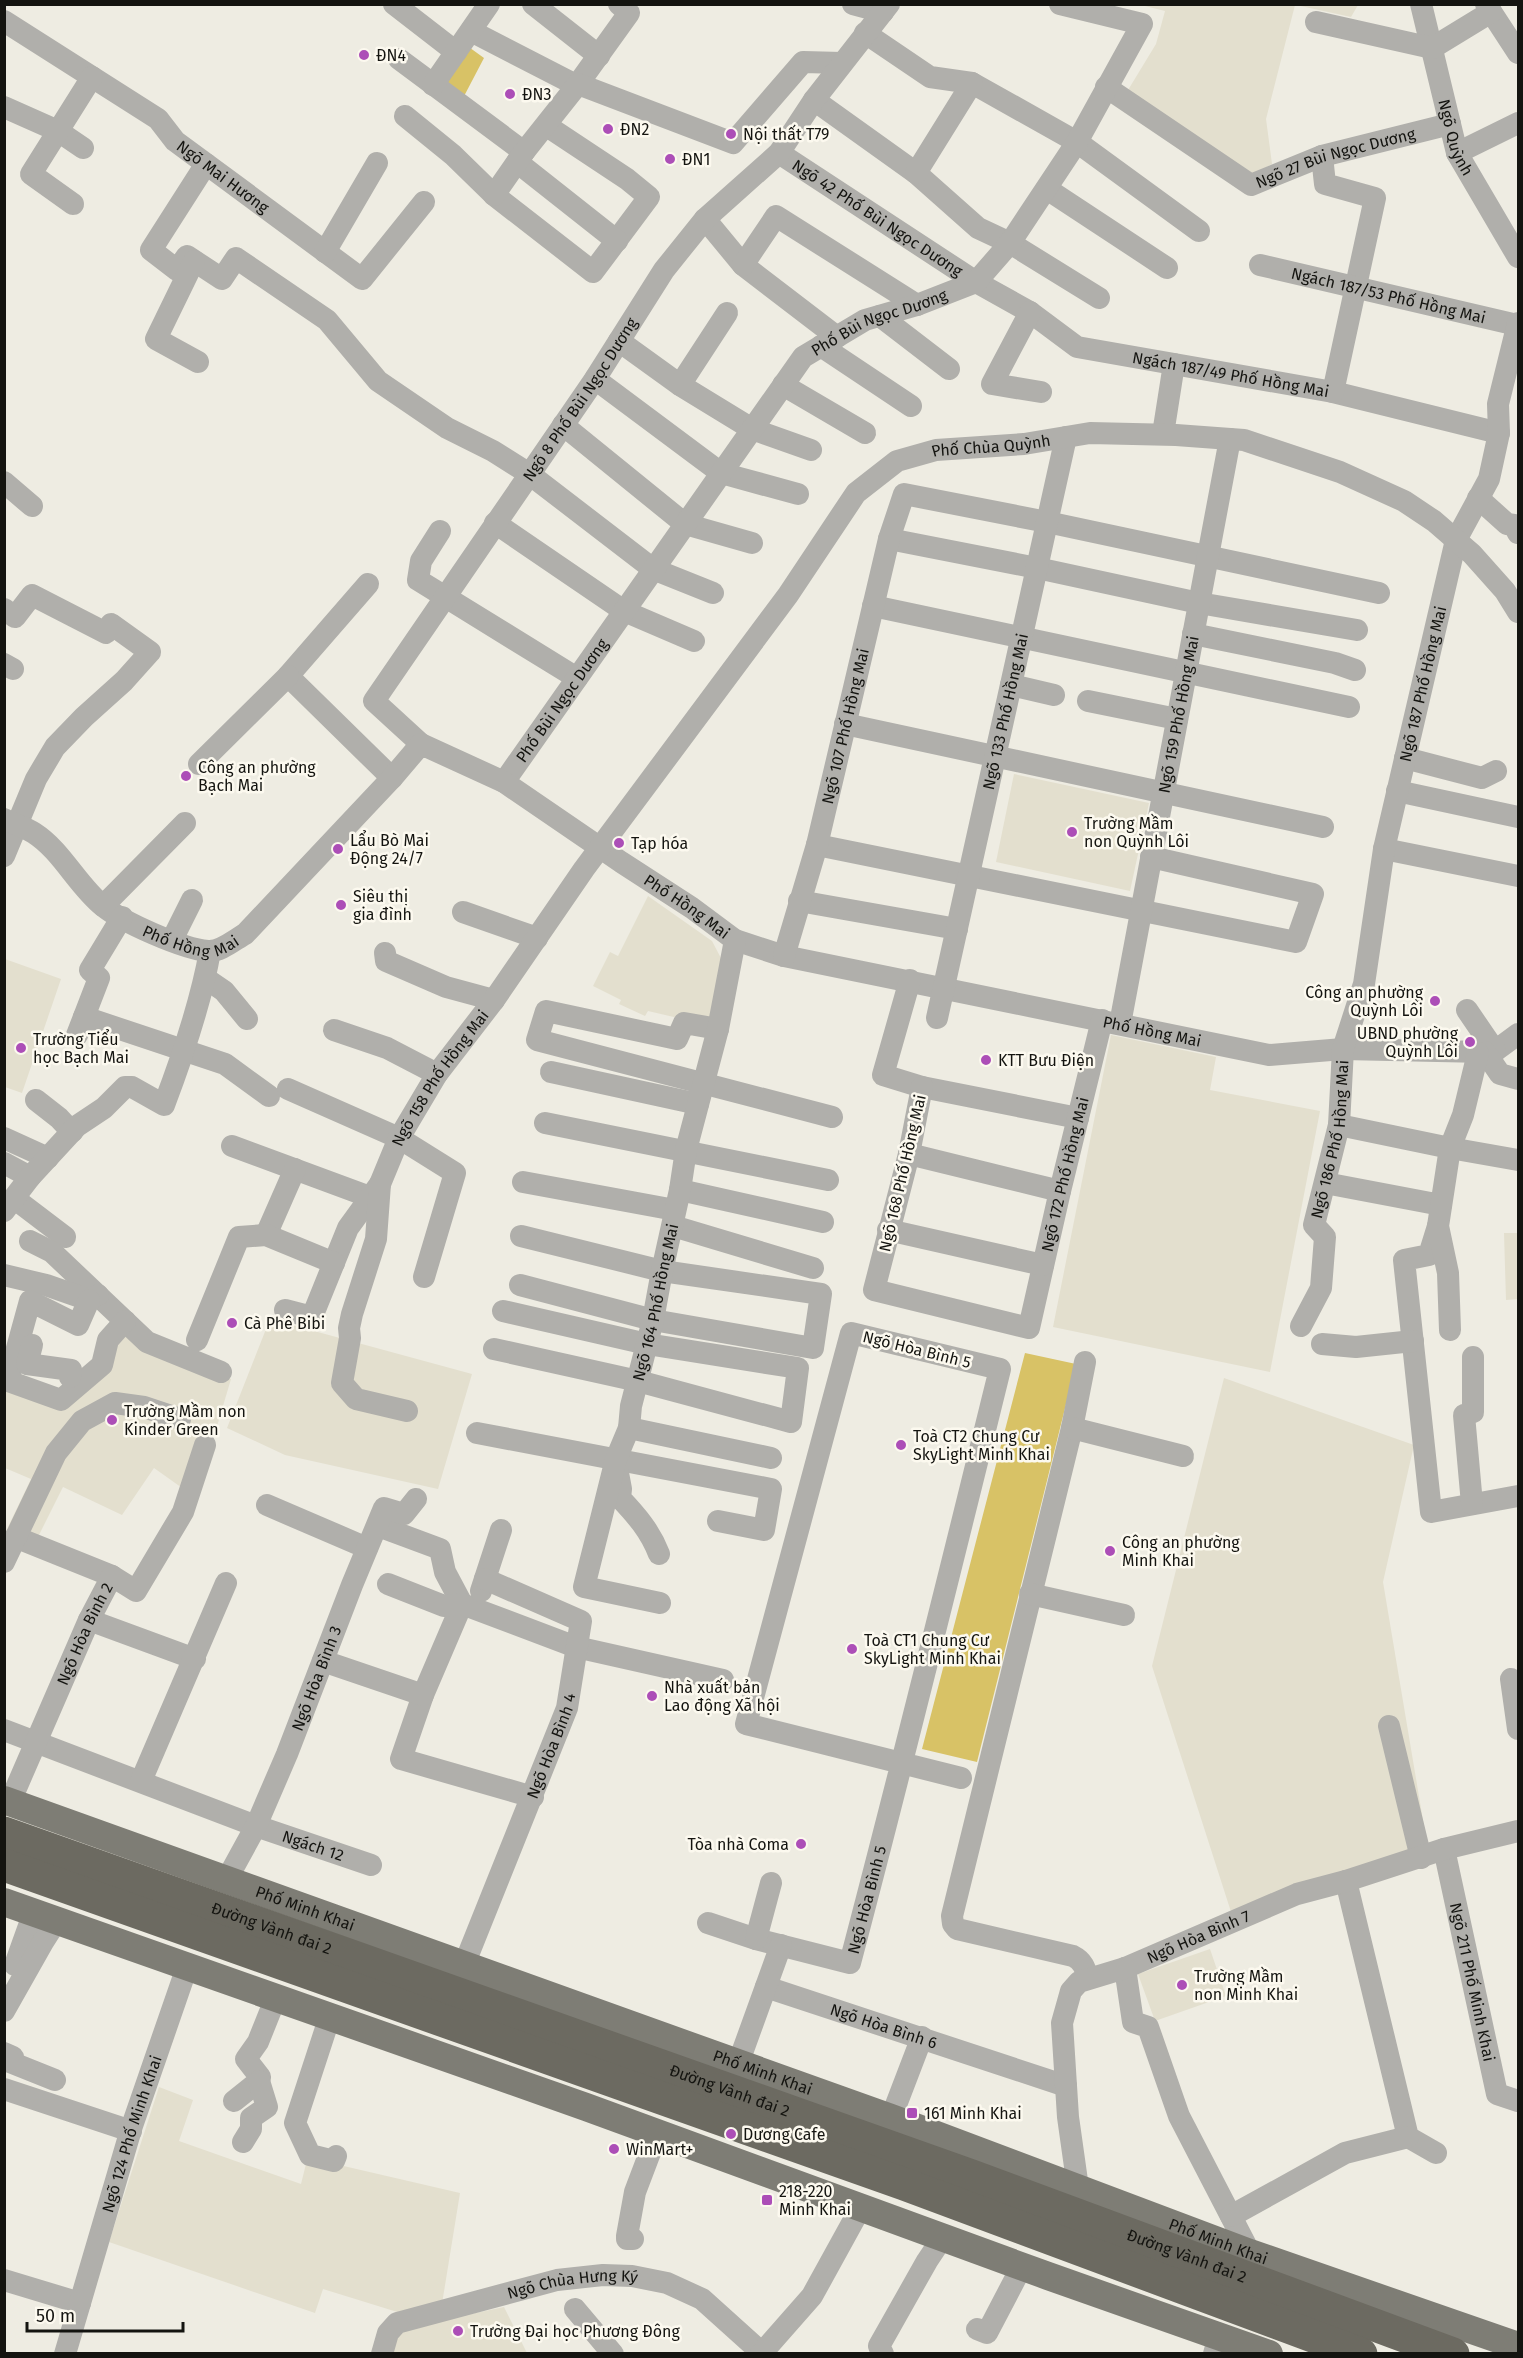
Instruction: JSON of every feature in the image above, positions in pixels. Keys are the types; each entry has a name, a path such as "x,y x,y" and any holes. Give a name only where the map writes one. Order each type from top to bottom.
{"highway":[{"name":"Đường Vành đai 2","path":"6,1811 961,2172 1453,2354"},
{"name":"Đường Vành đai 2","path":"4,1865 893,2180 1361,2354"}],"main road":[{"name":"Phố Minh Khai","path":"6,1811 227,1879 891,2118 1250,2253 1518,2346"},
{"path":"4,1902 330,2016 943,2236 1217,2345 1269,2354"},
{"path":"468,2066 491,2056 502,2046 511,2032 515,2014 513,1998 496,1977"},
{"path":"617,2119 605,2106 600,2091 601,2057 618,2038 630,2033 647,2031"}],"street":[{"path":"394,4 456,52"},
{"path":"533,4 599,56"},
{"path":"494,195 629,13 619,4"},
{"path":"853,4 886,8"},
{"name":"Phố Bùi Ngọc Dương","path":"504,782 802,357 864,320 917,305 976,282 1010,243 1077,142 1142,24 1060,4"},
{"name":"Ngõ Quỳnh","path":"1421,4 1457,153 1518,257"},
{"path":"433,85 487,5"},
{"name":"Ngõ 8 Phố Bùi Ngọc Dương","path":"421,744 374,701 528,473 595,379 664,270 705,219 779,153 814,100 886,8"},
{"path":"1316,22 1432,48 1499,15 1518,53"},
{"name":"Ngõ Mai Hương","path":"4,21 158,119 175,141 362,279 424,202"},
{"path":"471,31 570,82 733,143 803,62 842,63"},
{"path":"865,33 930,77 950,78 972,83 1077,142 1199,231"},
{"path":"399,59 521,157 617,241"},
{"path":"73,204 31,174 92,77"},
{"path":"916,173 972,83"},
{"name":"Ngõ 27 Bùi Ngọc Dương","path":"1106,87 1251,185 1322,156 1450,124"},
{"path":"814,100 916,173 978,228 1010,243 1098,297"},
{"path":"4,107 58,131 83,148"},
{"path":"405,116 453,155 494,195 593,272 649,197 627,179 546,126"},
{"path":"1457,153 1518,123"},
{"name":"Ngõ 42 Phố Bùi Ngọc Dương","path":"779,153 976,282"},
{"path":"1322,156 1325,184 1375,198 1333,392"},
{"path":"326,252 377,163"},
{"path":"207,164 151,250 177,270 187,256 222,279 236,258 327,320 378,381 447,428 493,451 528,473 653,569 713,593"},
{"path":"1047,189 1167,268"},
{"path":"743,265 776,216 917,305"},
{"path":"705,219 743,265 829,341 911,406"},
{"path":"194,261 156,339 198,362"},
{"name":"Ngách 187/53 Phố Hồng Mai","path":"1260,264 1518,324"},
{"name":"Ngách 187/49 Phố Hồng Mai","path":"976,282 1030,312 1077,347 1333,392 1499,433"},
{"path":"1030,312 992,384 1041,392"},
{"path":"680,384 727,313"},
{"path":"880,316 949,369"},
{"name":"Ngõ 187 Phố Hồng Mai","path":"1343,1049 1364,984 1384,849 1456,540 1489,479 1499,433 1498,404 1512,378 1518,324"},
{"path":"619,341 680,384 752,429 811,450"},
{"path":"1163,434 1174,364"},
{"path":"595,379 721,473 798,494"},
{"path":"783,385 865,433"},
{"path":"563,425 685,524 752,543"},
{"name":"Phố Chùa Quỳnh","path":"600,848 788,595 856,494 897,461 936,450 1024,444 1090,434 1163,434 1244,440 1340,472 1404,501 1434,521 1473,554 1505,591 1518,612"},
{"name":"Ngõ 133 Phố Hồng Mai","path":"937,1018 1066,437"},
{"name":"Ngõ 159 Phố Hồng Mai","path":"1111,1022 1141,911 1230,439"},
{"path":"4,482 32,506"},
{"name":"Ngõ 107 Phố Hồng Mai","path":"784,956 817,845 889,539 904,494 1047,522"},
{"path":"1478,498 1507,524 1517,526"},
{"path":"1047,522 1379,593"},
{"path":"495,523 624,611 694,641"},
{"path":"440,531 421,561 418,580 446,595 577,678"},
{"path":"889,539 1199,603 1357,630"},
{"path":"199,764 288,676 368,584"},
{"path":"4,609 15,617 33,595 106,633 111,624 150,652 124,681 55,747 11,823 4,856"},
{"path":"873,606 1349,706"},
{"path":"1193,633 1335,663 1355,670"},
{"path":"288,676 392,778"},
{"path":"1011,685 1054,695"},
{"path":"1088,701 1177,719"},
{"path":"845,724 1323,827"},
{"name":"Phố Hồng Mai","path":"11,823 33,832 112,912 172,940 210,951 224,947 245,934 392,778 421,744 504,782 692,908 735,940 784,956 1269,1055 1343,1049 1486,1052"},
{"path":"1405,758 1482,778 1496,771"},
{"path":"1397,791 1518,817"},
{"path":"185,823 112,912 90,970 99,978 81,1026 183,1050 225,1064 278,1092 399,1138 455,1173 424,1277"},
{"path":"817,845 1296,942 1313,894 1151,857"},
{"name":"Ngõ 158 Phố Hồng Mai","path":"407,1411 356,1399 342,1383 352,1314 376,1239 375,1191 399,1138 437,1074 494,1000 600,848"},
{"path":"1384,849 1518,876"},
{"path":"172,940 192,900"},
{"path":"799,901 957,929"},
{"path":"463,912 537,938"},
{"name":"Ngõ 164 Phố Hồng Mai","path":"660,1603 584,1587 616,1459 629,1428 631,1406 653,1320 686,1150 718,1029 735,940"},
{"path":"65,1237 10,1205 30,1177 72,1132 104,1108 125,1087 132,1087 164,1105 176,1074 205,978 210,951"},
{"path":"385,953 386,961 446,987 494,1000"},
{"path":"205,978 224,991 247,1019"},
{"name":"Ngõ 168 Phố Hồng Mai","path":"910,980 883,1075 922,1087 909,1154 874,1290 1029,1328"},
{"path":"1467,1010 1486,1052 1500,1074 1518,1079"},
{"path":"701,1093 537,1040 546,1011 677,1039 684,1023 718,1029"},
{"name":"Ngõ 172 Phố Hồng Mai","path":"1029,1328 1078,1118 1111,1022"},
{"path":"334,1030 387,1048 437,1074"},
{"path":"1518,1034 1486,1052 1450,1148 1439,1215 1429,1255 1404,1260 1431,1512 1518,1496"},
{"name":"Ngõ 186 Phố Hồng Mai","path":"1301,1326 1321,1288 1325,1237 1314,1225 1339,1125 1343,1049"},
{"path":"551,1072 701,1093 832,1117"},
{"path":"922,1087 1078,1118"},
{"path":"36,1100 59,1118 72,1132"},
{"path":"545,1123 828,1180"},
{"path":"1339,1125 1518,1160"},
{"path":"4,1138 48,1158"},
{"path":"232,1146 295,1169 375,1191 348,1228 312,1317 285,1310"},
{"path":"909,1154 1060,1191"},
{"path":"4,1163 30,1177"},
{"path":"266,1236 295,1169"},
{"path":"523,1182 676,1209 823,1222"},
{"path":"1324,1183 1439,1215"},
{"path":"676,1209 813,1268"},
{"path":"1439,1215 1448,1273 1450,1330"},
{"path":"888,1230 1043,1264"},
{"path":"197,1340 239,1237 266,1236 334,1263"},
{"path":"520,1285 653,1320 813,1348 821,1294 662,1271 521,1236"},
{"path":"30,1241 52,1252 94,1298 125,1321 147,1342 221,1372"},
{"path":"4,1272 94,1298"},
{"path":"94,1298 78,1325 30,1301 26,1341 8,1380 61,1400 102,1365 108,1340 125,1321"},
{"path":"494,1349 638,1381 791,1422 798,1368 647,1344 503,1311"},
{"name":"Ngõ Hòa Bình 5","path":"708,1923 756,1939 850,1964 903,1764 1000,1369 850,1333 746,1725 903,1764 961,1779"},
{"path":"26,1341 70,1367"},
{"path":"1322,1344 1356,1347 1413,1341"},
{"path":"1472,1504 1464,1414 1473,1412 1473,1357"},
{"path":"1078,2188 1066,2086 1062,2023 1071,1991 1088,1978 1084,1966 1080,1959 1073,1956 969,1933 957,1929 953,1924 954,1903 1072,1428 1085,1362"},
{"path":"4,1562 56,1454 82,1420 115,1403 144,1407 180,1419"},
{"path":"629,1428 771,1458"},
{"path":"1072,1428 1183,1456"},
{"path":"477,1433 771,1489 764,1530 718,1521"},
{"name":"Ngõ Hòa Bình 2","path":"6,1811 90,1620 112,1576 136,1591 183,1512 205,1445"},
{"path":"616,1459 621,1489 620,1498 642,1521 653,1538 659,1554"},
{"name":"Ngõ Hòa Bình 3","path":"227,1879 256,1826 384,1508 405,1514 416,1499"},
{"path":"267,1505 367,1548"},
{"path":"378,1526 440,1549 445,1572 468,1606"},
{"path":"501,1530 485,1579 468,1606 423,1695 400,1759 533,1797"},
{"path":"15,1537 112,1576"},
{"name":"Ngõ Hòa Bình 4","path":"464,1965 567,1708 581,1620 485,1579"},
{"path":"141,1781 226,1583"},
{"path":"388,1584 444,1606 468,1606 576,1647 723,1680"},
{"path":"1030,1594 1124,1615"},
{"path":"90,1620 195,1659"},
{"path":"323,1660 423,1695"},
{"path":"1511,1679 1518,1729"},
{"path":"1389,1726 1421,1858"},
{"name":"Ngách 12","path":"4,1730 256,1826 371,1865"},
{"name":"Ngõ Hòa Bình 7","path":"1088,1978 1125,1968 1297,1894 1347,1881 1444,1849 1518,1832"},
{"name":"Ngõ 211 Phố Minh Khai","path":"1444,1849 1497,2094 1518,2101"},
{"path":"1347,1881 1408,2137"},
{"path":"756,1939 771,1883"},
{"path":"15,1965 46,1916"},
{"path":"4,2011 43,1942 46,1916"},
{"path":"738,2064 781,1945"},
{"name":"Ngõ 124 Phố Minh Khai","path":"65,2354 131,2131 187,1967"},
{"path":"1125,1968 1133,2022 1148,2027 1179,2116 1250,2253"},
{"name":"Ngõ Hòa Bình 6","path":"766,1988 922,2037 1066,2086"},
{"path":"243,2142 251,2129 251,2118 267,2107 259,2081 260,2077 246,2059 258,2043 276,1997"},
{"path":"330,2016 295,2123 310,2155 334,2161 336,2156"},
{"path":"891,2118 922,2037"},
{"path":"4,2053 13,2056 10,2062 55,2080"},
{"path":"234,2101 259,2081"},
{"path":"4,2089 131,2131"},
{"path":"633,2239 627,2240 632,2202 657,2134"},
{"path":"1232,2216 1345,2153 1408,2137 1436,2153"},
{"name":"Ngõ Chùa Hưng Ký","path":"382,2354 388,2333 397,2323 557,2280 603,2275 632,2276 667,2283 702,2299 762,2353 812,2296 861,2207"},
{"path":"883,2354 879,2346 943,2236"},
{"path":"977,2329 987,2333 1022,2266"},
{"path":"4,2280 80,2303"},
{"path":"575,2309 613,2354"}],"shaded area":[{"path":"1141,5 1295,5 1266,119 1272,164 1252,176 1125,95 1156,44 1165,11"},
{"path":"1296,5 1358,5 1351,17"},
{"path":"466,45 484,58 462,100 437,84"},
{"name":"Trường Mầm non Quỳnh Lôi","path":"1014,774 1149,803 1130,891 996,862"},
{"path":"648,896 712,941 723,962 708,1025 648,1011 645,1016 619,1004 621,1000 593,986 610,952 618,956"},
{"name":"Trường Tiểu học Bạch Mai","path":"5,959 61,979 22,1093 5,1087"},
{"path":"1111,1035 1216,1057 1210,1090 1320,1111 1270,1372 1053,1327"},
{"path":"1504,1233 1518,1233 1518,1299 1506,1300"},
{"path":"270,1319 472,1374 438,1489 285,1455 227,1428"},
{"name":"Trường Mầm non Kinder Green","path":"124,1326 148,1348 231,1379 212,1443 185,1490 154,1468 122,1515 63,1487 36,1541 7,1529 31,1479 5,1468 4,1382 61,1403"},
{"path":"1025,1353 1076,1364 977,1762 922,1749"},
{"path":"1224,1378 1414,1445 1383,1582 1428,1850 1232,1915 1152,1666"},
{"name":"Trường Mầm non Minh Khai","path":"1210,1949 1226,1996 1155,2021 1138,1974"},
{"path":"159,2087 193,2100 179,2141 301,2184 307,2160 322,2161 460,2193 441,2310 407,2315 323,2289 315,2313 109,2242"},
{"name":"Trường Đại học Phương Đông","path":"504,2307 527,2353 390,2354 397,2334 404,2328"}],"place":[{"name":"ĐN4","path":"364,55"},
{"name":"ĐN3","path":"510,94"},
{"name":"ĐN2","path":"608,129"},
{"name":"Nội thất T79","path":"731,134"},
{"name":"ĐN1","path":"670,159"},
{"name":"Công an phường Bạch Mai","path":"186,776"},
{"name":"Trường Mầm non Quỳnh Lôi","path":"1072,832"},
{"name":"Tạp hóa","path":"619,843"},
{"name":"Lẩu Bò Mai Động 24/7","path":"338,849"},
{"name":"Siêu thị gia đình","path":"341,905"},
{"name":"Công an phường Quỳnh Lôi","path":"1435,1001"},
{"name":"UBND phường Quỳnh Lôi","path":"1470,1042"},
{"name":"Trường Tiểu học Bạch Mai","path":"21,1048"},
{"name":"KTT Bưu Điện","path":"986,1060"},
{"name":"Cà Phê Bibi","path":"232,1323"},
{"name":"Trường Mầm non Kinder Green","path":"112,1420"},
{"name":"Toà CT2 Chung Cư SkyLight Minh Khai","path":"901,1445"},
{"name":"Công an phường Minh Khai","path":"1110,1551"},
{"name":"Toà CT1 Chung Cư SkyLight Minh Khai","path":"852,1649"},
{"name":"Nhà xuất bản Lao động Xã hội","path":"652,1696"},
{"name":"Tòa nhà Coma","path":"801,1844"},
{"name":"Trường Mầm non Minh Khai","path":"1182,1985"},
{"name":"161 Minh Khai","path":"912,2113"},
{"name":"Dương Cafe","path":"731,2134"},
{"name":"WinMart+","path":"614,2149"},
{"name":"218-220 Minh Khai","path":"767,2200"},
{"name":"Trường Đại học Phương Đông","path":"458,2331"}]}
